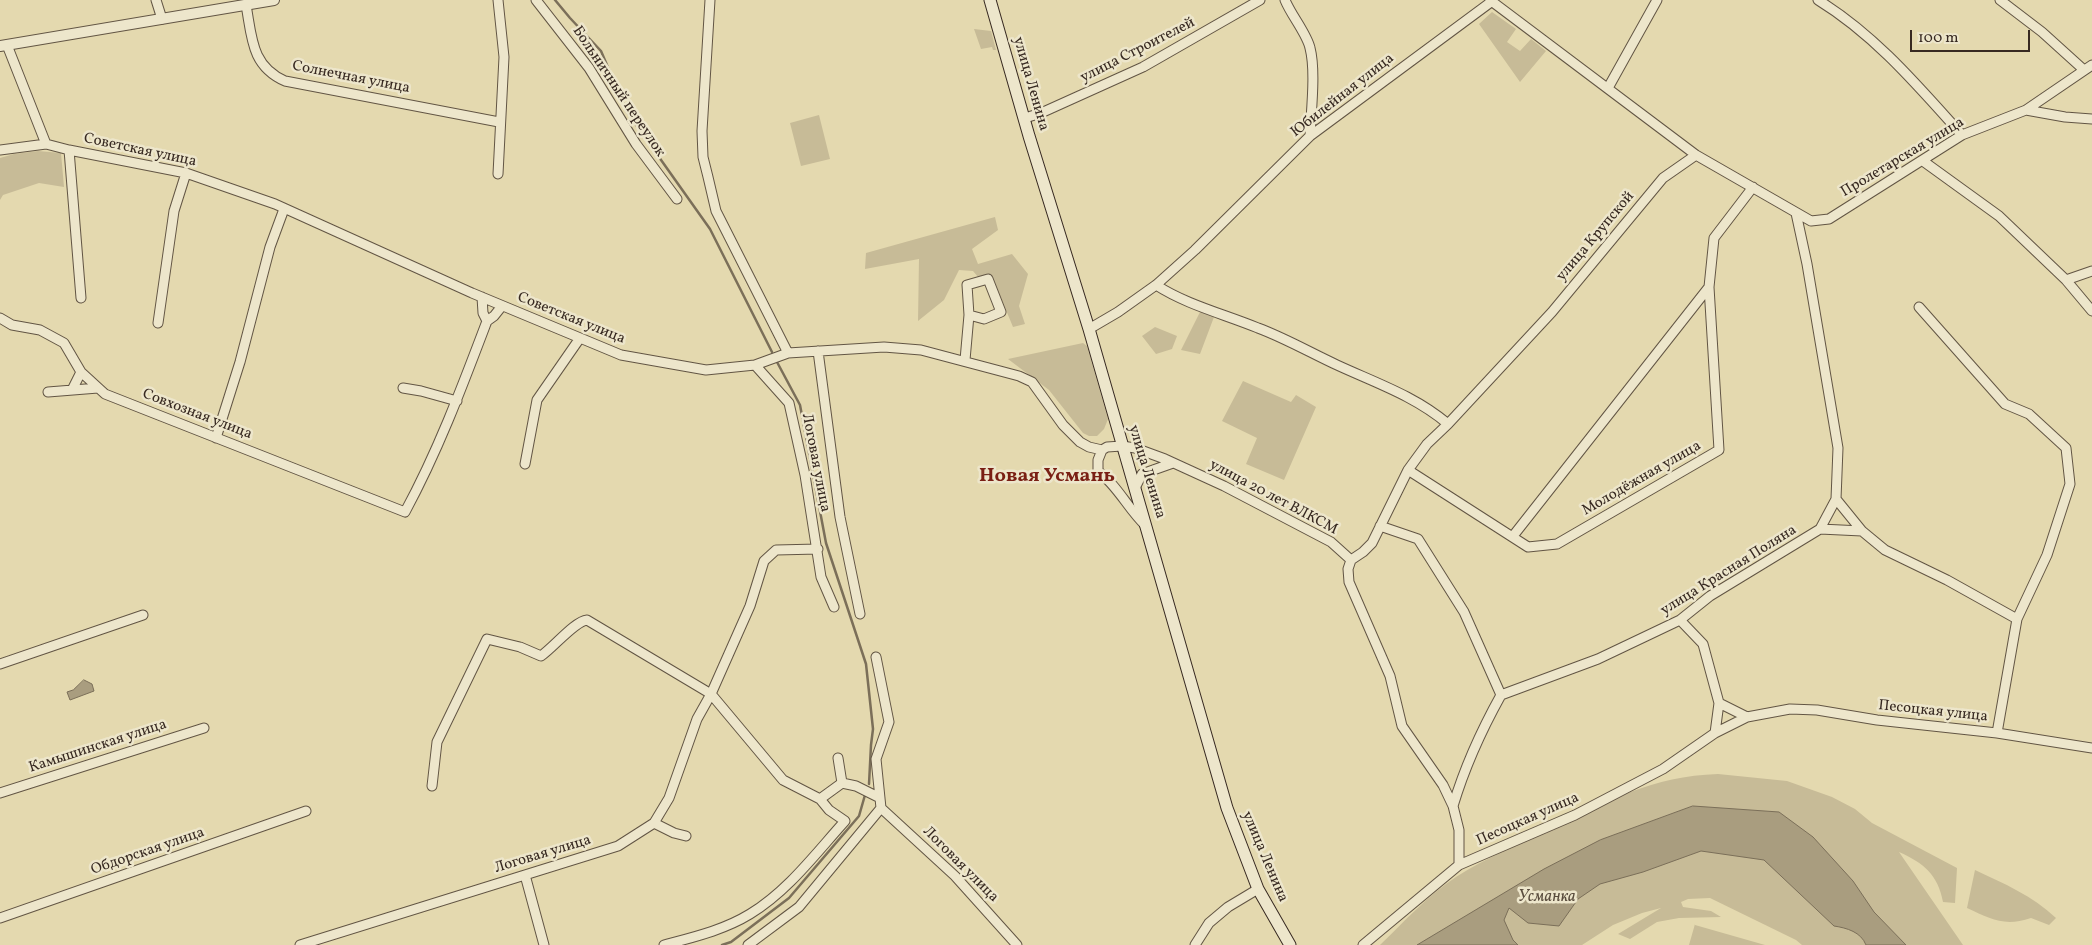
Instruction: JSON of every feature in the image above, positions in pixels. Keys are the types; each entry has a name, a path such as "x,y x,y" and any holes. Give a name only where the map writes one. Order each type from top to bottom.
{"main road":[{"name":"улица Ленина","path":"990,0 1089,329 1217,777 1258,889 1290,945"}],"street":[{"path":"156,0 162,19"},
{"path":"46,144 4,45 274,0"},
{"path":"498,0 504,57 499,122 498,174"},
{"name":"Больничный переулок","path":"536,0 589,68 636,144 677,199"},
{"path":"710,0 703,89 703,157 716,211 788,354"},
{"name":"улица Строителей","path":"1024,118 1041,113 1143,67 1260,0"},
{"path":"1285,0 1310,47 1312,79 1310,136"},
{"path":"1608,88 1657,0"},
{"path":"1818,0 1843,15 1901,67 1962,135"},
{"path":"2000,0 2088,68"},
{"path":"1490,1 1696,155"},
{"name":"Юбилейная улица","path":"1156,285 1202,244 1310,136 1490,1"},
{"name":"Солнечная улица","path":"246,5 254,49 258,60 276,77 285,81 499,122"},
{"name":"Пролетарская улица","path":"1696,155 1811,221 1829,219 1923,162 1962,135 2026,110 2088,68"},
{"path":"2026,110 2065,117 2092,119"},
{"name":"Советская улица","path":"0,150 46,144 186,173 284,209 502,306 621,355 706,370 755,365 788,354 884,347 921,350 965,360 1019,376 1032,382 1063,425 1080,442 1089,447 1102,450"},
{"name":"Советская улица","path":"69,150 81,298"},
{"name":"улица Крупской","path":"1351,560 1372,543 1408,470 1427,444 1552,312 1663,178 1696,155"},
{"path":"1923,162 1999,216 2066,280 2092,311"},
{"path":"158,323 174,211 186,173"},
{"name":"Молодёжная улица","path":"1408,470 1528,547 1557,544 1719,450 1709,287 1714,238 1753,187"},
{"path":"216,438 240,362 270,247 284,209"},
{"path":"1796,213 1807,264 1838,448 1836,499 1820,529"},
{"path":"2066,280 2092,270"},
{"path":"965,360 969,314 967,285 988,279 1001,312 984,319 969,314"},
{"path":"1089,329 1118,312 1156,285 1173,296 1260,328 1389,387 1415,400 1448,424"},
{"path":"1513,536 1709,287"},
{"path":"482,297 483,313 487,321"},
{"path":"403,388 457,401 487,321 502,306"},
{"path":"1919,307 2005,404 2029,414 2066,448 2070,484 2047,555 2017,619 1997,733"},
{"name":"Совхозная улица","path":"0,318 12,325 40,330 64,343 81,372 105,394 405,512 429,467 457,401"},
{"path":"525,464 537,400 580,338"},
{"path":"818,351 840,517 860,614"},
{"name":"Логовая улица","path":"755,365 789,403 805,475 821,577 834,607"},
{"path":"72,390 81,372"},
{"path":"48,392 98,388"},
{"path":"1122,446 1107,447 1102,450 1098,460 1098,471 1109,479 1135,516 1146,526"},
{"name":"улица 20 лет ВЛКСМ","path":"1122,446 1135,448 1224,486 1331,542 1351,560"},
{"path":"1135,488 1142,474 1173,463"},
{"path":"1836,499 1862,531 1885,550 1947,580 2017,619"},
{"path":"1380,526 1418,539 1464,612 1501,695 1481,731 1468,761 1453,806"},
{"name":"улица Красная Поляна","path":"1501,695 1598,659 1680,620 1710,596 1820,529 1862,531"},
{"name":"Логовая улица","path":"300,945 618,846 654,823 669,798 697,719 711,694 750,606 764,561 776,550 818,549"},
{"path":"1351,560 1348,569 1349,582 1390,676 1402,726 1443,785 1453,806 1459,830 1458,866"},
{"path":"0,664 143,615"},
{"path":"432,786 437,742 486,639 520,646 541,656 558,644 574,626 586,620 711,694 783,780 820,799 829,810 845,821 777,895 749,915 708,934 664,945"},
{"path":"1680,620 1703,644 1720,703 1715,733"},
{"path":"748,945 799,907 881,808 876,759 889,722 876,657"},
{"path":"1720,703 1747,717"},
{"name":"Песоцкая улица","path":"1363,945 1458,866 1575,815 1663,769 1715,733 1747,717 1790,708 1817,710 1877,720 1997,733 2092,748"},
{"name":"Камышинская улица","path":"0,793 204,728"},
{"path":"838,758 842,783"},
{"path":"820,799 842,783 856,786 880,798"},
{"name":"Логовая улица","path":"881,808 954,876 1017,945"},
{"name":"Обдорская улица","path":"0,918 306,811"},
{"path":"654,823 674,833 686,836"},
{"path":"524,875 544,945"},
{"path":"1195,945 1209,922 1228,907 1258,889"}],"shaded area":[{"path":"1492,12 1516,29 1507,42 1520,51 1531,39 1546,51 1520,82 1479,24"},
{"path":"974,29 991,31 996,50 993,50 992,47 981,49"},
{"path":"819,115 830,159 801,166 790,123"},
{"path":"38,151 61,153 64,187 39,183 3,195 0,200 0,158"},
{"path":"995,217 998,230 972,249 978,264 1012,254 1028,274 1019,306 1025,324 1013,327 992,276 979,278 973,271 959,270 944,300 918,321 919,259 865,269 866,253"},
{"path":"1201,310 1214,317 1200,354 1181,350"},
{"path":"1155,327 1177,336 1172,349 1156,354 1142,336"},
{"path":"1083,343 1087,346 1108,419 1104,429 1097,436 1089,436 1083,433 1049,390 1008,359"},
{"path":"1243,381 1291,402 1296,395 1316,407 1284,480 1246,464 1257,438 1222,421"},
{"path":"1718,774 1787,781 1832,797 1855,809 1872,823 1957,868 1955,903 1943,902 1938,884 1929,871 1899,852 1963,945 1802,945 1796,940 1710,898 1688,899 1681,902 1683,907 1711,911 1721,917 1679,918 1657,922 1630,939 1618,934 1661,908 1642,913 1613,925 1582,945 1380,945 1416,909 1446,884 1491,857 1631,792 1672,780"},
{"path":"1975,870 2028,897 2056,918 2049,925 2031,918 2005,922 1967,908"},
{"path":"1695,925 1765,945 1689,945"}],"water":[{"path":"84,680 92,684 94,691 70,700 67,692 73,690"},
{"name":"Усманка","path":"1693,806 1779,812 1813,837 1853,881 1874,912 1906,945 1866,945 1861,937 1849,929 1834,926 1764,860 1701,851 1643,872 1600,884 1578,899 1559,926 1528,923 1509,908 1504,920 1513,940 1518,945 1417,945 1544,869 1600,840"}],"waterway":[{"path":"555,0 601,51 627,112 710,229 772,352"},
{"path":"777,362 800,405 826,543 866,664 873,729 869,784"},
{"path":"722,945 731,942 789,898 859,816 865,795"}],"district":[{"name":"Новая Усмань","path":"1047,477"}]}
